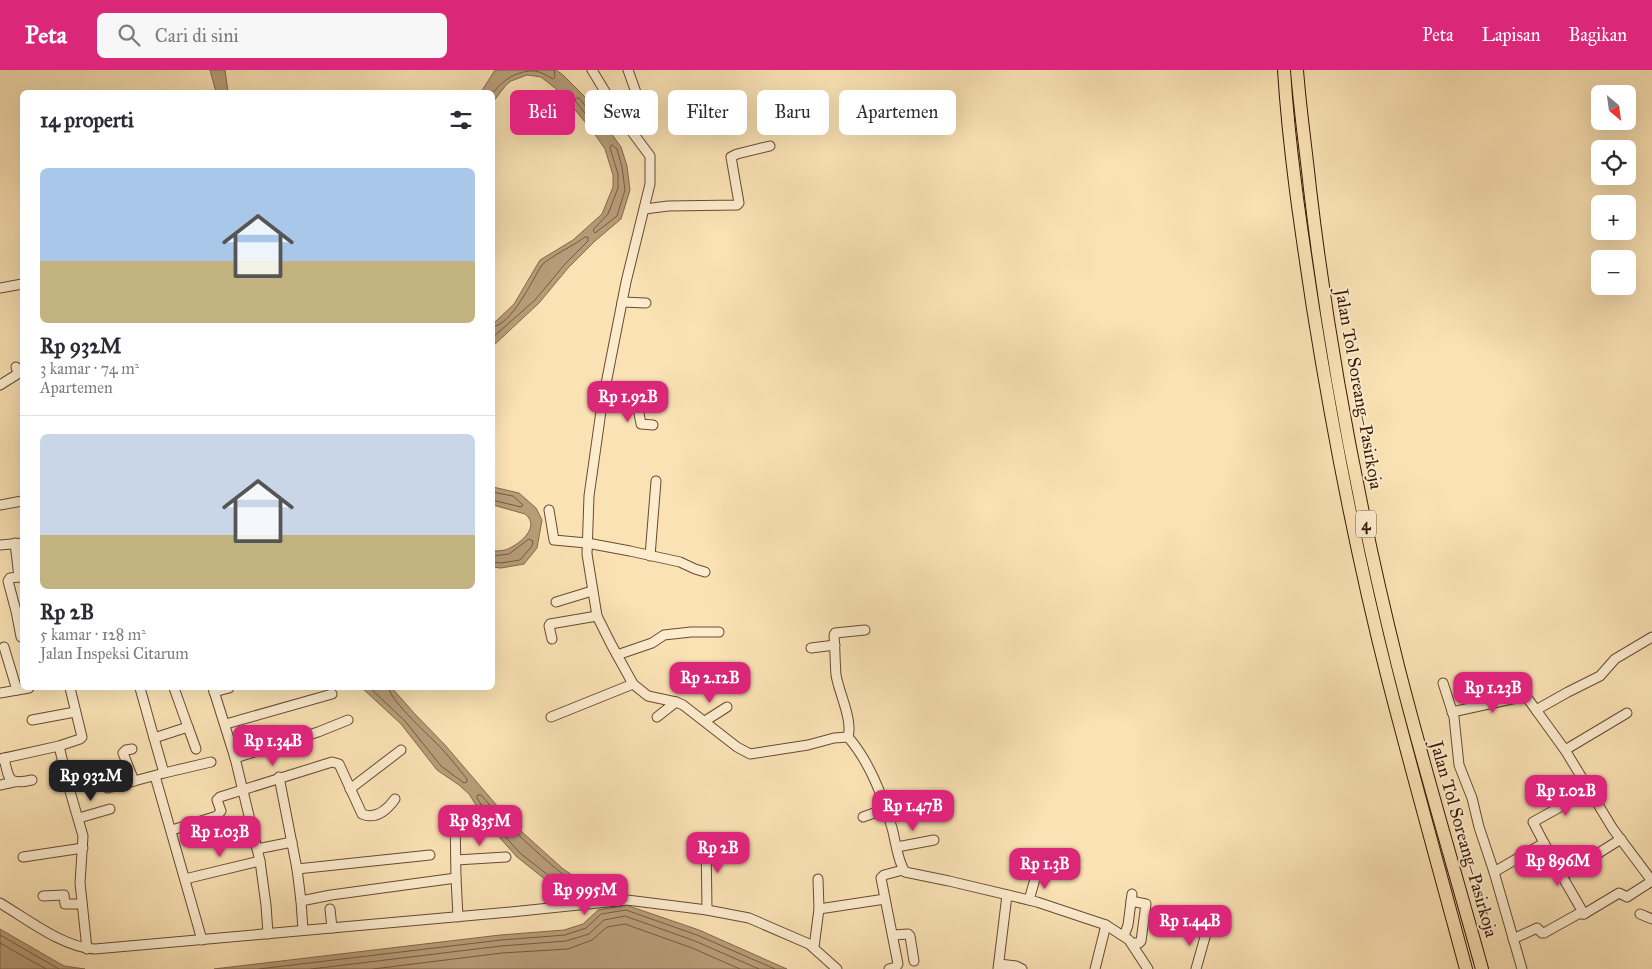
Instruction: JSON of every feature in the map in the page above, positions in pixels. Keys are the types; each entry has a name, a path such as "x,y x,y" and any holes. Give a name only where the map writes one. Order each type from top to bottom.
{"highway":[{"name":"Jalan Tol Soreang–Pasirkoja","path":"1284,70 1292,169 1332,423 1346,494 1388,679 1466,969"},
{"name":"Jalan Tol Soreang–Pasirkoja","path":"1297,70 1315,231 1324,292 1340,391 1378,584 1399,669 1482,969"}],"street":[{"path":"592,70 604,90"},
{"path":"628,70 635,90"},
{"path":"634,135 650,156 650,184 622,302 602,404 589,496 587,543 589,572 597,616 633,684 643,693 676,702 705,721 737,747 750,754 848,737"},
{"path":"645,209 668,206 738,204 730,157 770,146"},
{"path":"0,288 20,284"},
{"path":"622,302 646,303"},
{"path":"0,385 16,375 18,370 16,367"},
{"path":"602,404 638,408 640,410 640,424 654,425"},
{"path":"650,556 656,480"},
{"path":"0,505 20,501"},
{"path":"548,510 554,540 587,543 680,562 705,572"},
{"path":"0,545 19,543 20,560"},
{"path":"20,577 10,578 8,581 20,632"},
{"path":"556,602 592,590"},
{"path":"552,639 550,624 597,616"},
{"path":"865,630 835,633 836,674 840,696 850,727 848,737 859,751 880,792 903,870"},
{"path":"617,655 652,643 664,635 691,632 720,632"},
{"path":"1536,710 1600,676 1615,659 1652,638"},
{"path":"810,648 835,645"},
{"path":"4,647 17,690"},
{"path":"1443,682 1452,712 1458,765 1472,798 1522,969"},
{"path":"551,717 633,684"},
{"path":"0,693 20,690"},
{"path":"14,782 8,774 2,759 75,742 82,737 70,690"},
{"path":"141,690 154,738 160,774 184,879 202,940"},
{"path":"175,690 196,749"},
{"path":"214,690 226,724 260,861 268,934"},
{"path":"226,724 332,694"},
{"path":"1452,712 1526,696 1565,750 1621,839 1652,881 1627,896 1619,893 1584,914 1578,914 1544,933 1537,928 1513,939"},
{"path":"657,717 676,702"},
{"path":"705,721 727,707"},
{"path":"32,720 75,712"},
{"path":"1565,750 1627,713"},
{"path":"235,758 318,732 348,720"},
{"path":"154,738 188,727"},
{"path":"59,746 83,836 80,873 87,949"},
{"path":"132,749 126,750 123,753 134,781"},
{"path":"350,789 401,750"},
{"path":"69,788 95,782 108,788 210,762"},
{"path":"172,830 217,816 220,812 218,798 279,777 332,762 336,762 341,768 362,814 365,816 380,814 386,811 395,799"},
{"path":"279,777 297,870 303,930"},
{"path":"0,785 32,780"},
{"path":"1584,914 1533,822 1589,790"},
{"path":"79,818 110,808"},
{"path":"863,817 886,808"},
{"path":"455,816 458,917"},
{"path":"706,839 707,910"},
{"path":"1562,876 1621,839"},
{"path":"897,847 934,840"},
{"path":"257,849 292,842"},
{"path":"1494,872 1544,843"},
{"path":"23,857 83,848"},
{"path":"297,870 430,855"},
{"path":"456,860 506,857"},
{"path":"184,879 260,861"},
{"path":"367,862 368,873"},
{"path":"888,969 898,965 881,878 884,875 903,870 915,875 1029,900 1106,925 1132,943 1148,969"},
{"path":"1029,900 1037,872"},
{"path":"300,901 456,878"},
{"path":"814,947 819,909 818,879"},
{"path":"43,896 64,895 65,904 82,904"},
{"path":"1007,895 999,967 1016,966 1022,969"},
{"path":"1124,936 1128,925 1132,897 1146,904 1140,941 1139,943 1132,943"},
{"path":"819,909 885,899"},
{"path":"0,903 69,944 87,949 458,917 615,900 639,900 749,918 800,939 814,947 837,969"},
{"path":"330,909 332,928"},
{"path":"1640,914 1652,919"},
{"path":"1095,969 1106,925"},
{"path":"1196,969 1207,930"},
{"path":"892,935 908,934 910,936 914,961"}],"water":[{"path":"210,70 225,70 228,90 215,90"},
{"path":"495,70 556,70 585,97 585,122 575,110 575,90 557,90 541,77 527,75 511,81 495,99 495,90 482,90"},
{"path":"595,135 612,135 621,147 627,166 630,190 621,219 595,241 568,268 539,303 495,344 495,322 514,304 540,260 573,240 602,214 613,187 613,175 605,149"},
{"path":"495,487 519,493 536,508 542,520 537,548 524,564 495,567 495,551 505,550 516,545 530,530 530,519 525,514 495,506"},
{"path":"364,690 394,690 445,745 511,822 562,868 603,897 571,900 517,857 489,826 469,794 437,770 401,724"},
{"path":"626,905 699,930 787,969 214,969 500,935 564,930 583,924 598,910"},
{"path":"0,929 64,966 85,969 0,969"}]}
